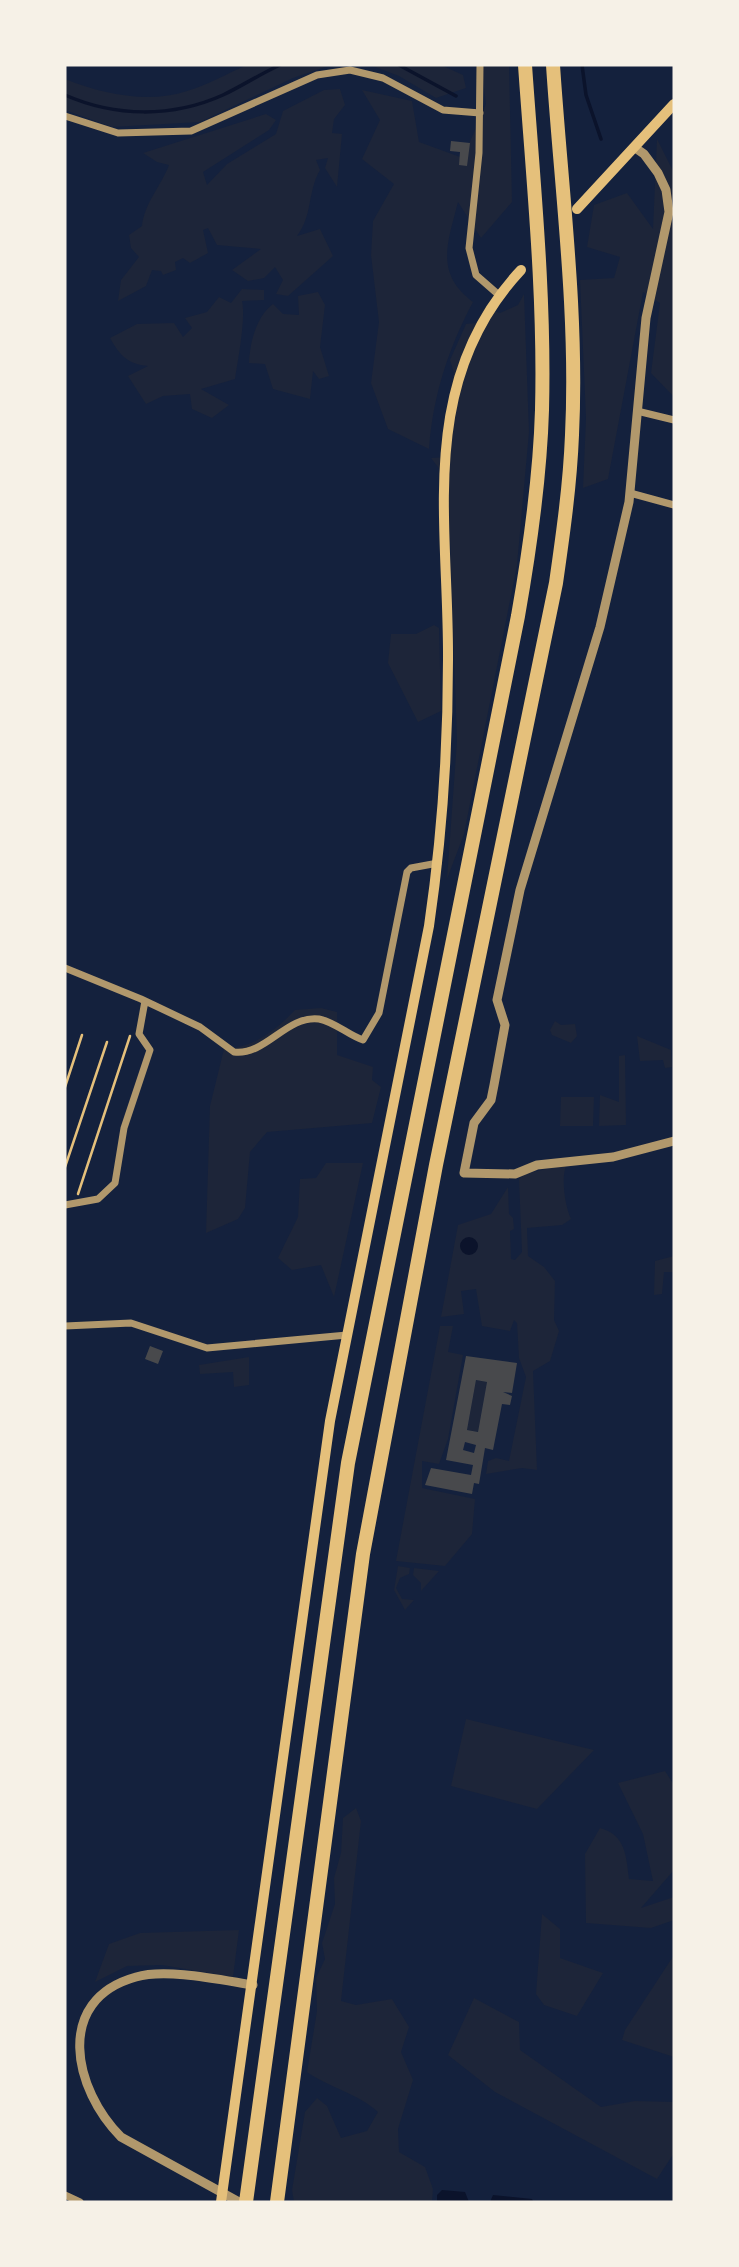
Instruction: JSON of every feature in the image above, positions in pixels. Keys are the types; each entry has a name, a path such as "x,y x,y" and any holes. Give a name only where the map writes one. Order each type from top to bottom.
{"highway":[{"path":"246,2202 348,1463 530,544 542,410 540,287 525,65"},
{"path":"277,2202 365,1541 428,1204 556,583 567,506 572,433 572,344 552,65"}],"main road":[{"path":"577,209 674,104"},
{"path":"221,2202 330,1421 429,926 438,863 447,745 444,530 449,411 463,358 500,296 521,270"}],"street":[{"path":"480,65 480,114 469,248 475,275 500,296"},
{"path":"65,116 118,133 191,131 317,75 350,70 383,78 443,110 480,114"},
{"path":"634,147 657,173 666,190 669,212 646,318 630,493 600,626 520,890 496,1000 505,1025 494,1085 491,1100 474,1123 464,1173 515,1174 537,1165 613,1157 674,1141"},
{"path":"637,411 674,420"},
{"path":"630,493 674,505"},
{"path":"65,968 200,1027 234,1052 252,1051 304,1020 328,1021 357,1038 367,1038 379,1013 407,872 411,868 438,863"},
{"path":"65,1205 98,1199 115,1183 124,1128 150,1050 140,1032 145,1001"},
{"path":"65,1326 131,1323 207,1348 347,1335"},
{"path":"239,2202 121,2137 97,2109 79,2063 84,2022 102,1995 121,1982 138,1976 159,1974 253,1985"},
{"path":"65,2195 80,2202"}],"path":[{"path":"75,1204 130,1035 140,1032"},
{"path":"65,1087 82,1035"},
{"path":"65,1167 107,1042"}],"shaded area":[{"path":"247,65 331,65 293,78 200,122 112,127 65,110 65,79 110,93 157,97 195,88"},
{"path":"370,65 441,65 463,75 466,88 436,98 399,76"},
{"path":"481,65 509,65 512,202 481,238 458,202 448,244 448,268 461,291 473,302 443,373 434,410 429,449 388,429 371,383 379,322 371,255 373,221 394,184 362,159 380,120 362,90 412,101 419,142 463,158 486,104"},
{"path":"340,89 345,105 334,119 332,133 342,134 337,187 325,168 328,158 316,160 320,170 313,187 306,220 297,236 320,229 333,256 288,296 276,294 283,280 275,267 264,278 248,281 232,270 261,249 217,245 208,228 203,230 208,253 190,263 183,258 175,262 176,270 163,275 161,271 152,270 146,286 118,301 121,280 139,257 131,248 129,235 142,226 146,210 169,165 157,162 143,153 266,114 276,120 269,130 203,172 207,185 227,164 276,134 283,111 324,90"},
{"path":"657,139 674,173 674,397 651,373 660,303 643,292 608,479 583,488 586,418 580,280 614,278 620,257 587,247 594,205 627,193 653,229"},
{"path":"242,289 264,290 264,300 242,301 242,328 235,379 201,389 229,405 212,418 192,409 190,394 163,396 146,404 128,376 148,366 125,358 110,338 137,324 174,323 183,337 192,328 185,318 207,312 219,297 231,303"},
{"path":"318,292 325,305 320,347 329,376 319,379 313,371 310,399 273,389 265,364 249,363 255,330 267,309 273,304 283,314 299,315 298,296"},
{"path":"524,294 529,432 517,565 464,834 447,879 457,741 448,480 431,458 448,457 440,451 454,400 449,395 454,373 450,360 466,324 476,323 484,308 500,313 518,305"},
{"path":"434,625 439,628 441,711 418,722 388,663 391,634 416,634"},
{"path":"321,1008 337,1012 337,1055 373,1067 372,1080 381,1087 372,1123 267,1132 250,1152 245,1208 238,1219 206,1233 210,1106 224,1049 254,1042 280,1025 295,1010"},
{"path":"555,1021 561,1025 575,1024 577,1036 571,1043 552,1035 550,1030"},
{"path":"637,1036 671,1050 672,1067 665,1068 663,1060 640,1061"},
{"path":"625,1055 626,1125 599,1126 600,1095 619,1102 619,1056"},
{"path":"561,1097 594,1097 593,1126 560,1126"},
{"path":"326,1163 363,1163 334,1297 321,1265 292,1270 278,1258 298,1217 300,1179 316,1178"},
{"path":"566,1166 564,1192 571,1219 562,1225 527,1228 528,1256 544,1267 555,1281 554,1320 559,1331 550,1361 533,1371 537,1470 522,1468 486,1474 488,1461 496,1458 509,1461 526,1377 519,1358 517,1323 514,1320 510,1331 482,1326 476,1289 461,1291 464,1314 441,1317 458,1225 491,1214 508,1187 509,1214 513,1218 514,1229 510,1231 511,1259 515,1260 522,1252 519,1179 525,1174"},
{"path":"465,1237 473,1237 478,1246 476,1253 465,1255 460,1250 460,1242"},
{"path":"674,1256 674,1272 664,1272 662,1294 654,1295 655,1261"},
{"path":"440,1326 453,1326 448,1352 463,1355 448,1439 439,1464 422,1461 422,1488 475,1499 472,1534 445,1566 396,1561"},
{"path":"249,1357 249,1385 234,1387 233,1372 200,1374 199,1365"},
{"path":"476,1380 487,1382 478,1432 467,1430"},
{"path":"398,1566 410,1568 409,1574 400,1578 396,1588 402,1599 414,1600 405,1610 394,1590"},
{"path":"414,1568 439,1571 421,1591 421,1583 413,1575"},
{"path":"466,1719 594,1750 537,1809 451,1786"},
{"path":"665,1771 674,1785 674,1870 641,1908 674,1897 674,1920 651,1928 586,1923 585,1854 600,1828 609,1831 620,1841 629,1879 653,1881 643,1834 618,1783"},
{"path":"356,1808 361,1821 341,2001 356,2005 392,1999 409,2027 401,2052 413,2080 398,2129 399,2152 425,2167 433,2189 432,2202 294,2202 292,2190 305,2112 317,2098 327,2106 341,2138 367,2131 378,2112 370,2105 307,2072 317,2011 316,1978 325,1959 322,1943 335,1904 334,1878 341,1853 343,1818"},
{"path":"542,1914 560,1929 560,1958 603,1973 577,2016 544,2005 536,1994"},
{"path":"239,1930 233,1977 162,1965 127,1966 95,1982 109,1944 140,1933"},
{"path":"674,1955 674,2057 622,2040 625,2030"},
{"path":"474,1998 519,2022 520,2050 601,2107 635,2101 674,2102 674,2153 657,2179 495,2092 448,2055"},
{"path":"442,2190 465,2192 469,2202 437,2202 437,2195"},
{"path":"493,2195 532,2199 533,2201 490,2202"}],"building":[{"path":"451,141 470,143 467,166 459,165 460,152 450,151"},
{"path":"150,1346 163,1351 158,1364 145,1359"},
{"path":"466,1356 517,1363 512,1393 503,1392 512,1396 510,1405 502,1404 493,1450 485,1448 479,1484 474,1483 472,1494 425,1485 431,1468 471,1475 473,1465 446,1460","holes":["476,1380 487,1382 478,1432 467,1430","465,1442 476,1445 474,1453 463,1450"]}],"waterway":[{"path":"65,95 104,108 164,111 204,103 280,65"},
{"path":"399,65 456,96"},
{"path":"582,65 586,95 601,139"}]}
